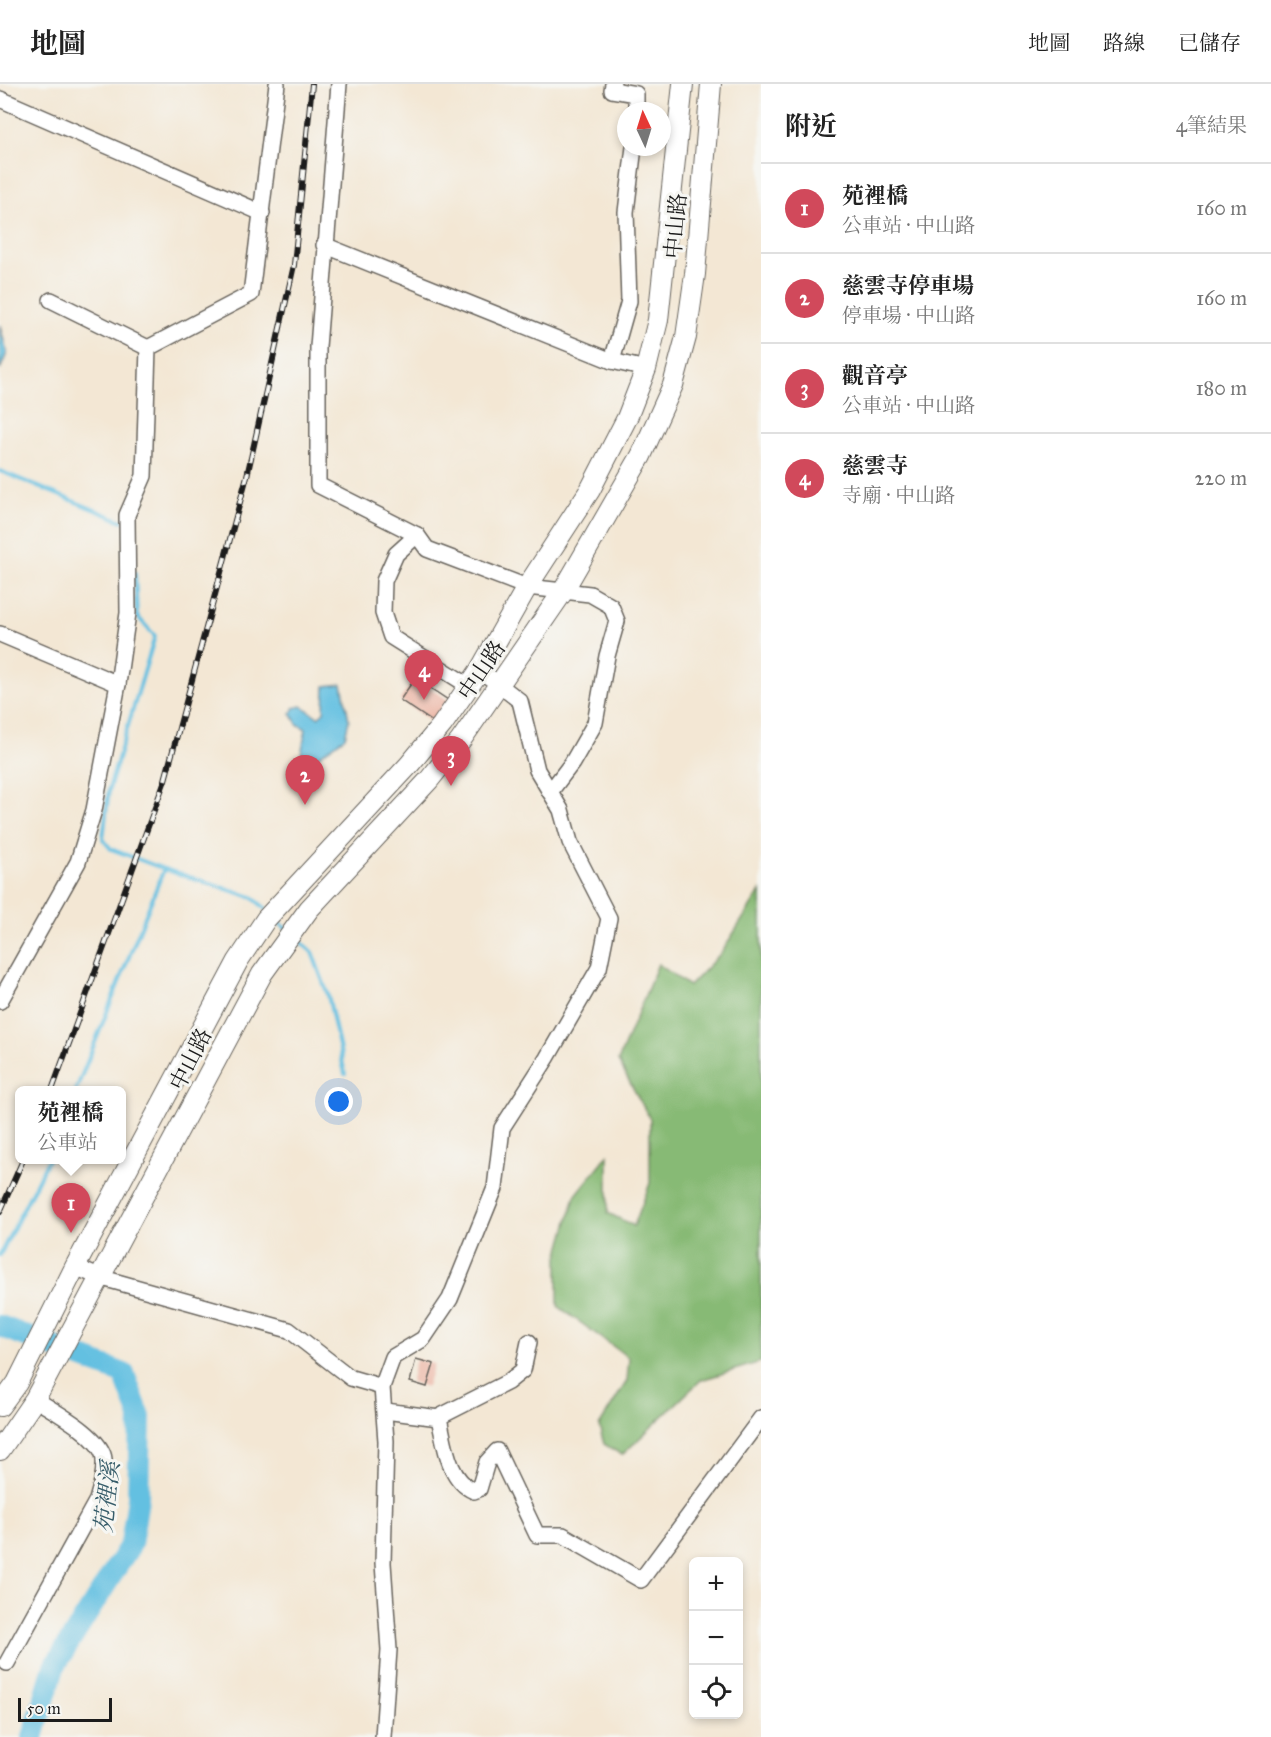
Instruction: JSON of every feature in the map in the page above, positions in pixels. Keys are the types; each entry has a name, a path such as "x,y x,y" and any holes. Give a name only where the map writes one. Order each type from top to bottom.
{"main road":[{"name":"中山路","path":"0,1406 17,1383 75,1267 238,961 266,919 409,765 442,726 474,678 527,587 590,490 627,418 646,369 658,320 683,84"},
{"name":"中山路","path":"35,1399 262,974 309,909 429,780 500,687 562,593 641,456 673,385 686,337 695,274 711,84"},
{"path":"409,765 429,780"},
{"path":"0,1450 35,1399"}],"lane":[{"path":"148,348 250,294 277,84"},
{"path":"339,84 324,245 318,347 318,485 417,535 427,549 527,587 562,593 590,594 611,606 617,621 607,656 595,723 550,792"},
{"path":"613,84 612,90 636,94 636,102"},
{"path":"0,99 262,213"},
{"path":"612,361 629,301 626,212 633,156"},
{"path":"324,245 612,361 646,369"},
{"path":"51,300 148,348"},
{"path":"0,1001 78,862 94,810 118,684 128,613 127,515 144,476 148,348"},
{"path":"382,1737 389,1650 383,1563 385,1410 382,1387 393,1357 423,1339 450,1299 495,1188 502,1128 547,1058 599,968 609,918 570,842 561,810 537,770 520,701 500,687 474,678 391,637 383,613 384,581 396,554 417,535"},
{"path":"0,634 118,684"},
{"path":"75,1267 99,1277 289,1330 351,1378 382,1387"},
{"path":"385,1410 437,1418 508,1382 523,1370 529,1342"},
{"path":"7,1663 97,1500 103,1479 104,1458 101,1448 78,1427 35,1399"},
{"path":"437,1418 451,1467 462,1486 474,1491 479,1489 488,1462 497,1451 537,1536 563,1534 641,1580 761,1419"}],"green space":[{"path":"761,890 761,1362 701,1380 622,1455 604,1444 599,1426 627,1381 629,1358 558,1306 558,1257 575,1196 608,1155 608,1213 634,1226 650,1183 650,1119 618,1061 658,964 689,986 721,953"}],"water":[{"path":"0,325 7,353 0,370"},
{"path":"342,684 349,720 345,737 312,761 300,760 306,729 297,724 291,713 294,708 302,706 318,717 324,712 325,686"}],"building":[{"path":"415,678 448,700 433,722 400,700"},
{"path":"416,1359 434,1364 427,1387 410,1382"}],"waterway":[{"path":"0,471 122,521"},
{"path":"135,573 137,616 155,636 109,789 103,839 111,849 164,869"},
{"path":"78,1086 164,869 252,897 266,909"},
{"path":"275,919 288,930"},
{"path":"295,937 312,952 328,995 345,1074"},
{"path":"0,1255 46,1164"},
{"name":"苑裡溪","path":"0,1326 124,1374 140,1417 138,1499 131,1544 54,1667 33,1737"}],"railway":[{"path":"53,1086 165,780 247,476 294,265 312,84"},
{"path":"0,1212 21,1164"}],"place":[{"name":"慈雲寺","path":"424,700"},
{"name":"觀音亭","path":"451,786"},
{"name":"慈雲寺停車場","path":"305,805"},
{"name":"苑裡橋","path":"71,1233"}]}
